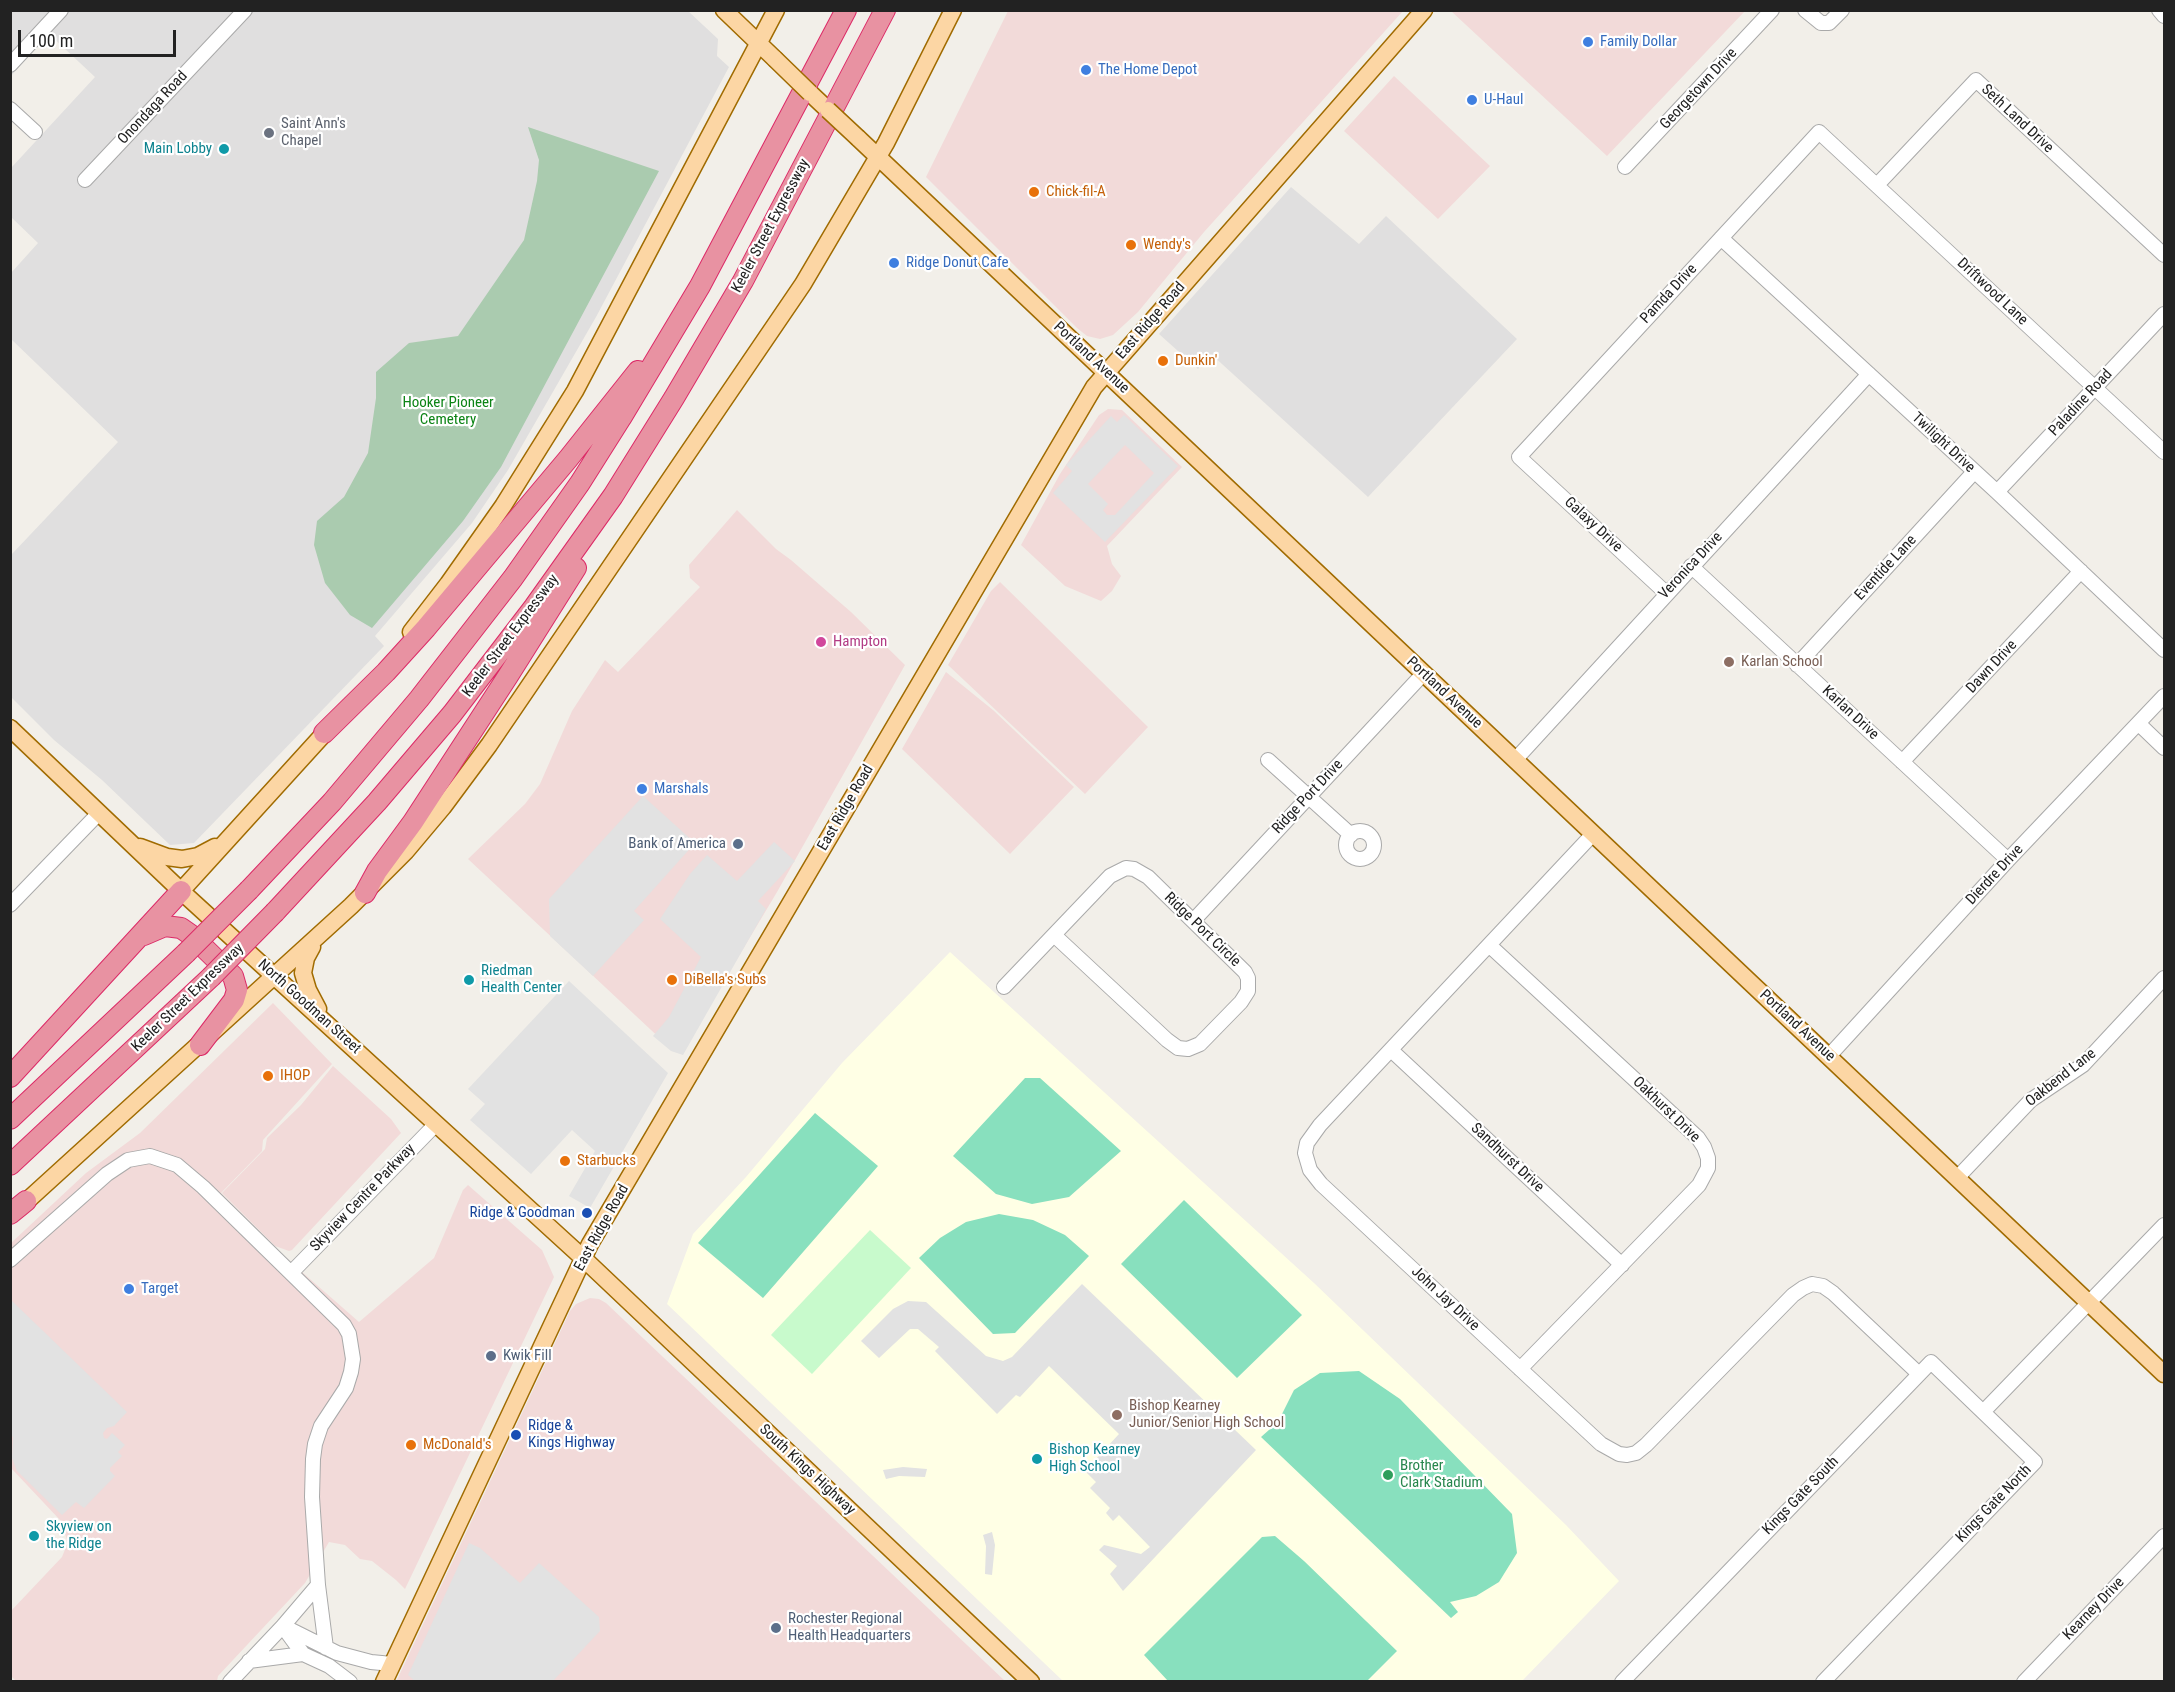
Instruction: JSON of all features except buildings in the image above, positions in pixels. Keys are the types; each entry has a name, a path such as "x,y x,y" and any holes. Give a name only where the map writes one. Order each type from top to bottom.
{"highway":[{"path":"10,1119 186,954 319,816 394,729 513,578 616,427 681,320 846,10"},
{"name":"Keeler Street Expressway","path":"10,1165 211,977 275,912 377,802 470,691 591,528 654,431 747,273 885,10"},
{"path":"324,733 412,644 568,459 660,341 719,252"},
{"path":"365,893 377,871 413,822 551,609 654,431"},
{"path":"10,1077 181,891"},
{"path":"132,944 156,928 177,927 191,935 232,973 237,986 234,1000 200,1045"},
{"path":"10,1215 26,1201"}],"main road":[{"name":"Portland Avenue","path":"724,10 2164,1374"},
{"path":"181,891 401,645 498,514 545,441 608,332 776,10"},
{"path":"26,1201 276,977 365,893 431,822 489,745 788,307 878,157 953,10"},
{"name":"East Ridge Road","path":"384,1682 583,1258 1090,393 1424,10"},
{"name":"North Goodman Street","path":"10,728 181,891 583,1258"},
{"path":"127,841 160,855 186,859 207,852 231,836"},
{"path":"320,935 308,953 303,973 310,995 329,1025"},
{"name":"South Kings Highway","path":"583,1258 1030,1682"}],"street":[{"path":"10,65 61,10"},
{"name":"Onondaga Road","path":"85,180 245,10"},
{"name":"Georgetown Drive","path":"1625,167 1772,10"},
{"path":"1804,10 1821,23 1828,23 1842,10"},
{"path":"2159,10 2164,16"},
{"name":"Seth Land Drive","path":"1877,185 1976,80 2164,255"},
{"path":"10,109 35,132"},
{"name":"Driftwood Lane","path":"1819,132 2164,452"},
{"name":"Pamda Drive","path":"1519,457 1819,132"},
{"name":"Twilight Drive","path":"1721,238 1997,492 2164,650"},
{"name":"Paladine Road","path":"1997,492 2164,314"},
{"name":"Veronica Drive","path":"1515,760 1869,374"},
{"name":"Galaxy Drive","path":"1519,457 1666,593"},
{"name":"Eventide Lane","path":"1797,664 1974,472"},
{"name":"Karlan Drive","path":"1691,566 2008,860"},
{"name":"Dawn Drive","path":"1902,762 2081,571"},
{"name":"Ridge Port Drive","path":"1193,921 1424,674"},
{"name":"Dierdre Drive","path":"1829,1056 2008,860 2164,696"},
{"path":"2139,724 2164,748"},
{"path":"1268,760 1351,835"},
{"path":"10,905 99,813"},
{"name":"John Jay Drive","path":"1593,834 1312,1135 1307,1143 1306,1162 1310,1170 1322,1184 1520,1369 1611,1451 1627,1455 1636,1453 1646,1445 1793,1295 1812,1284 1823,1286 1833,1293 1919,1374"},
{"name":"Ridge Port Circle","path":"1126,868 1142,872 1193,921 1245,972 1249,985 1241,1002 1200,1044 1188,1049 1178,1048 1167,1040 1054,935 1110,876 1126,868"},
{"path":"1004,987 1054,935"},
{"name":"Oakhurst Drive","path":"1489,945 1698,1138 1708,1158 1708,1168 1699,1185 1520,1369"},
{"name":"Oakbend Lane","path":"1957,1178 2031,1100 2084,1065 2164,978"},
{"name":"Sandhurst Drive","path":"1391,1050 1622,1265"},
{"name":"Skyview Centre Parkway","path":"291,1273 436,1124"},
{"path":"10,1260 114,1168 128,1160 150,1156 177,1165 187,1173 344,1325 349,1334 353,1359 346,1388 321,1426 315,1445 311,1479 318,1585 326,1648"},
{"path":"1919,1374 1931,1362 1983,1412 2164,1225"},
{"name":"Kings Gate South","path":"1622,1682 1919,1374"},
{"name":"Kings Gate North","path":"1823,1682 2035,1462 1983,1412"},
{"name":"Kearney Drive","path":"2024,1682 2164,1536"},
{"path":"230,1682 318,1585"},
{"path":"283,1626 337,1653 371,1662 392,1664"},
{"path":"283,1626 303,1654 329,1666 350,1682"},
{"path":"249,1661 303,1654"}],"shaded area":[{"path":"1008,10 1403,11 1204,232 1138,312 1113,335 1100,339 1087,336 1077,328 926,177"},
{"path":"10,11 688,11 718,39 717,56 729,67 596,317 508,470 472,523 375,636 384,646 194,843 170,845 102,780 54,740 11,697 11,555 118,442 11,339 11,273 38,243 11,217 11,168 95,77 49,34 11,76"},
{"path":"1451,11 1745,11 1607,156"},
{"path":"1394,76 1490,166 1438,219 1344,131"},
{"path":"1291,187 1359,244 1386,216 1517,339 1368,497 1211,354 1198,369 1159,334"},
{"path":"1108,409 1122,410 1182,467 1107,546 1112,564 1121,576 1112,591 1101,601 1065,586 1021,545 1060,474 1099,415"},
{"path":"1124,415 1178,466 1105,542 1053,493 1072,471 1066,465 1111,416 1117,422","holes":["1125,445 1154,473 1115,515 1107,515 1103,510 1108,504 1088,484"]},
{"path":"737,510 776,549 851,612 905,665 777,892 681,1053 666,1044 468,859 525,804 540,784 572,711 605,660 618,672 700,587 690,578 689,565"},
{"path":"1000,582 1148,727 1085,794 948,665 991,591"},
{"path":"946,672 993,710 1074,787 1010,854 902,749"},
{"path":"643,796 695,843 634,911 644,920 593,976 550,936 549,899"},
{"path":"774,842 795,861 758,901 766,909 683,1055 671,1051 653,1036 669,1017 701,957 660,919 690,874 707,855 737,881"},
{"name":"Bishop Kearney Junior/Senior High School","path":"950,952 1314,1283 1566,1525 1619,1581 1522,1681 1063,1681 667,1304 693,1234 746,1177 842,1063"},
{"path":"569,981 668,1073 590,1208 569,1196 595,1151 572,1130 531,1174 470,1120 485,1104 468,1089"},
{"path":"273,1003 332,1064 263,1140 262,1151 221,1193 286,1258 359,1322 434,1258 463,1190 468,1185 542,1250 554,1277 405,1589 372,1561 360,1559 345,1545 329,1542 305,1583 218,1676 217,1681 16,1681 11,1676 10,1612 62,1557 68,1542 60,1520 11,1468 11,1243 86,1173 140,1133"},
{"path":"333,1066 391,1119 401,1133 289,1251 275,1246 222,1193 265,1149 267,1138 301,1105"},
{"path":"1082,1284 1256,1450 1123,1591 1110,1574 1117,1566 1099,1550 1104,1545 1141,1554 1150,1547 1119,1515 1113,1521 1106,1513 1110,1508 1090,1488 1096,1482 1085,1471 1119,1434 1049,1366 1020,1397 1016,1395 997,1414 935,1351 939,1347 918,1329 910,1329 879,1358 861,1341 893,1309 908,1301 926,1302 986,1356 1003,1361 1012,1357"},
{"path":"590,1298 606,1303 1005,1681 396,1682 570,1311 576,1304"},
{"path":"10,1299 127,1412 114,1426 107,1428 103,1433 104,1438 107,1439 112,1433 125,1445 118,1452 122,1456 110,1468 115,1476 84,1508 76,1502 62,1515 17,1471 12,1458"},
{"path":"903,1467 927,1469 925,1477 899,1476 886,1479 883,1470"},
{"path":"992,1532 995,1545 992,1575 985,1574 986,1546 983,1535"},
{"path":"469,1543 480,1548 520,1583 539,1563 599,1617 600,1631 553,1681 416,1682 408,1675"}],"green space":[{"name":"Hooker Pioneer Cemetery","path":"528,127 659,171 501,467 463,521 372,628 350,615 325,583 314,545 317,521 344,497 368,453 376,398 376,372 409,343 458,336 524,240 537,181 539,160"},
{"path":"1025,1078 1040,1078 1121,1151 1069,1197 1032,1204 996,1194 953,1156"},
{"path":"815,1113 878,1166 763,1298 698,1243"},
{"path":"1184,1200 1302,1315 1237,1378 1121,1264"},
{"path":"999,1214 1033,1220 1065,1235 1089,1256 1015,1333 993,1334 919,1258 940,1238 966,1222"},
{"path":"870,1230 911,1268 812,1374 771,1335"},
{"name":"Brother Clark Stadium","path":"1359,1371 1400,1399 1512,1514 1517,1553 1499,1582 1476,1596 1450,1602 1458,1612 1451,1618 1261,1437 1278,1422 1294,1390 1320,1373"},
{"path":"1275,1536 1397,1651 1367,1681 1168,1681 1144,1655 1262,1537"}],"place":[{"name":"Family Dollar","path":"1588,42"},
{"name":"The Home Depot","path":"1086,70"},
{"name":"U-Haul","path":"1472,100"},
{"name":"Saint Ann's Chapel","path":"269,133"},
{"name":"Main Lobby","path":"224,149"},
{"name":"Chick-fil-A","path":"1034,192"},
{"name":"Wendy's","path":"1131,245"},
{"name":"Ridge Donut Cafe","path":"894,263"},
{"name":"Dunkin'","path":"1163,361"},
{"name":"Hampton","path":"821,642"},
{"name":"Karlan School","path":"1729,662"},
{"name":"Marshals","path":"642,789"},
{"name":"Bank of America","path":"738,844"},
{"name":"Riedman Health Center","path":"469,980"},
{"name":"DiBella's Subs","path":"672,980"},
{"name":"IHOP","path":"268,1076"},
{"name":"Starbucks","path":"565,1161"},
{"name":"Ridge & Goodman","path":"587,1213"},
{"name":"Target","path":"129,1289"},
{"name":"Kwik Fill","path":"491,1356"},
{"name":"Bishop Kearney Junior/Senior High School","path":"1117,1415"},
{"name":"Ridge & Kings Highway","path":"516,1435"},
{"name":"McDonald's","path":"411,1445"},
{"name":"Bishop Kearney High School","path":"1037,1459"},
{"name":"Brother Clark Stadium","path":"1388,1475"},
{"name":"Skyview on the Ridge","path":"34,1536"},
{"name":"Rochester Regional Health Headquarters","path":"776,1628"}]}
